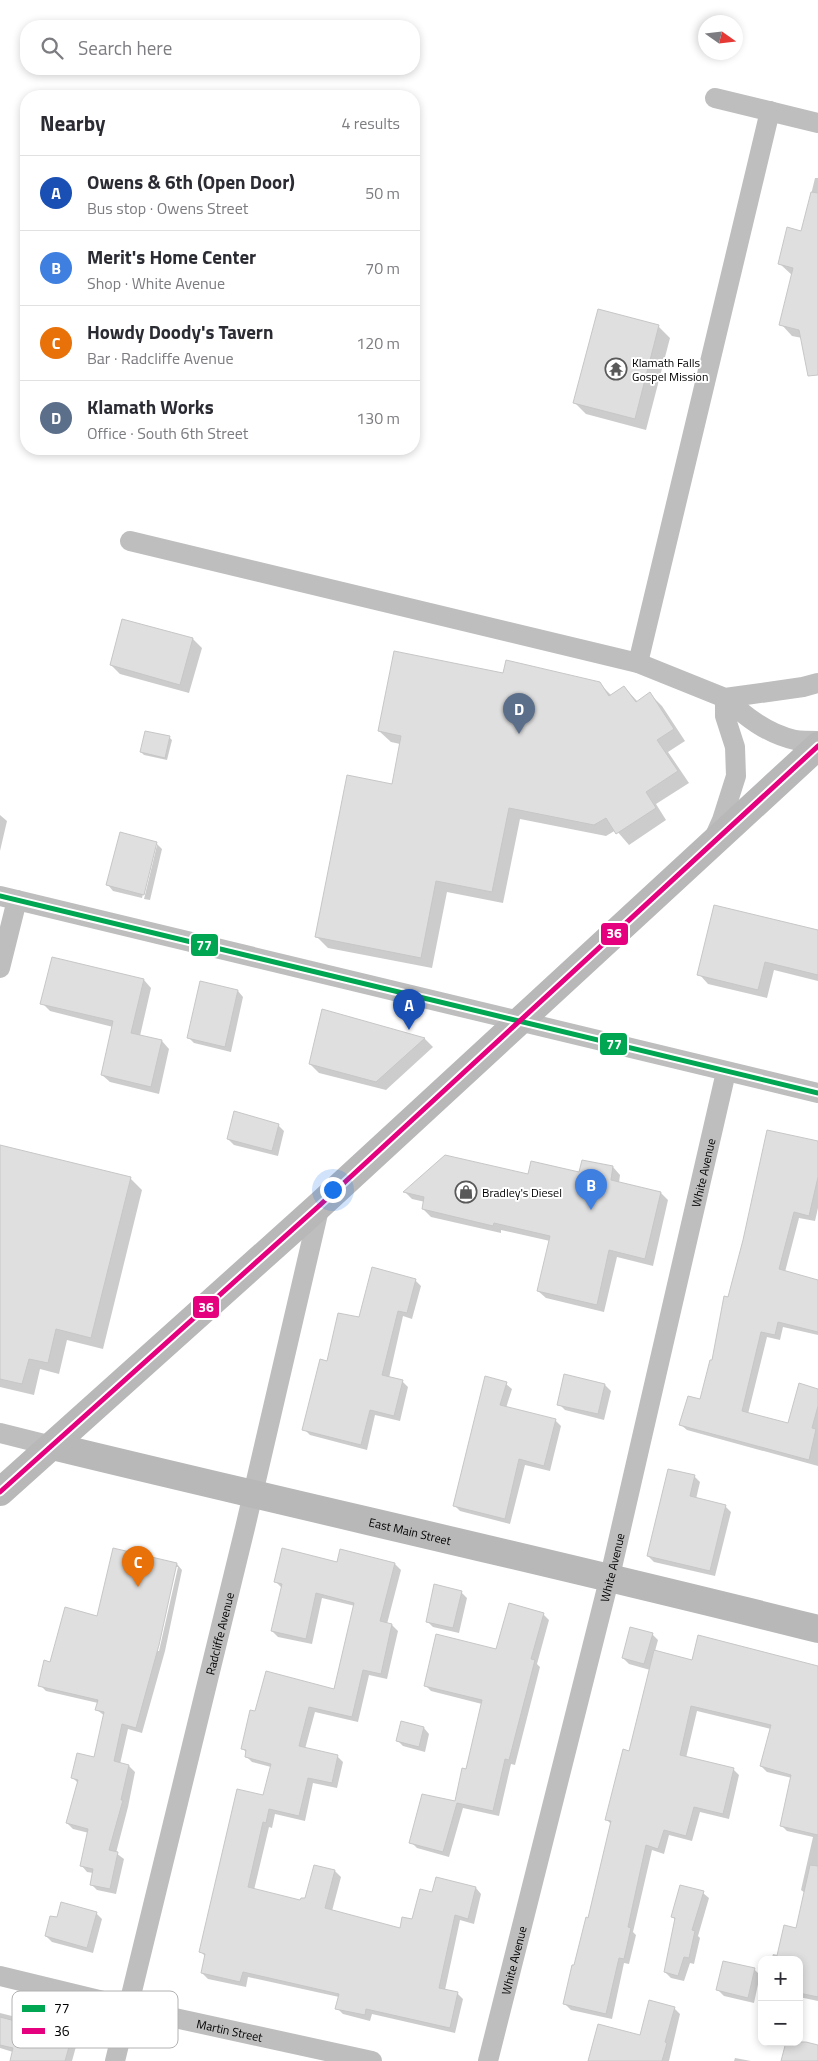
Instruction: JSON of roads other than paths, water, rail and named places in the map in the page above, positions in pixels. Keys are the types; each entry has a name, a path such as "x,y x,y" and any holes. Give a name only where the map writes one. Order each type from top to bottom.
{"main road":[{"path":"0,1492 320,1205 818,746"},
{"name":"East Main Street","path":"52,1446 610,1576 818,1629"}],"street":[{"path":"715,98 818,123"},
{"path":"638,663 770,111"},
{"path":"130,541 638,663 724,698 750,720 771,730 795,740 818,741"},
{"path":"724,698 803,687 818,683"},
{"path":"712,844 736,776 735,747 725,716 724,698"},
{"path":"0,968 8,898 818,1093"},
{"name":"White Avenue","path":"488,2061 610,1576 726,1072"},
{"name":"Radcliffe Avenue","path":"132,1991 253,1494 320,1205"},
{"name":"East Main Street","path":"0,1433 52,1446"},
{"name":"Martin Street","path":"0,1976 60,1991"},
{"name":"Martin Street","path":"178,2019 372,2061"},
{"name":"Radcliffe Avenue","path":"115,2061 118,2048"}],"place":[{"name":"Klamath Falls Gospel Mission","path":"616,369"},
{"name":"Klamath Works","path":"519,734"},
{"name":"Owens & 6th (Open Door)","path":"409,1030"},
{"name":"Bradley's Diesel","path":"466,1192"},
{"name":"Merit's Home Center","path":"591,1210"},
{"name":"Howdy Doody's Tavern","path":"138,1587"}]}
